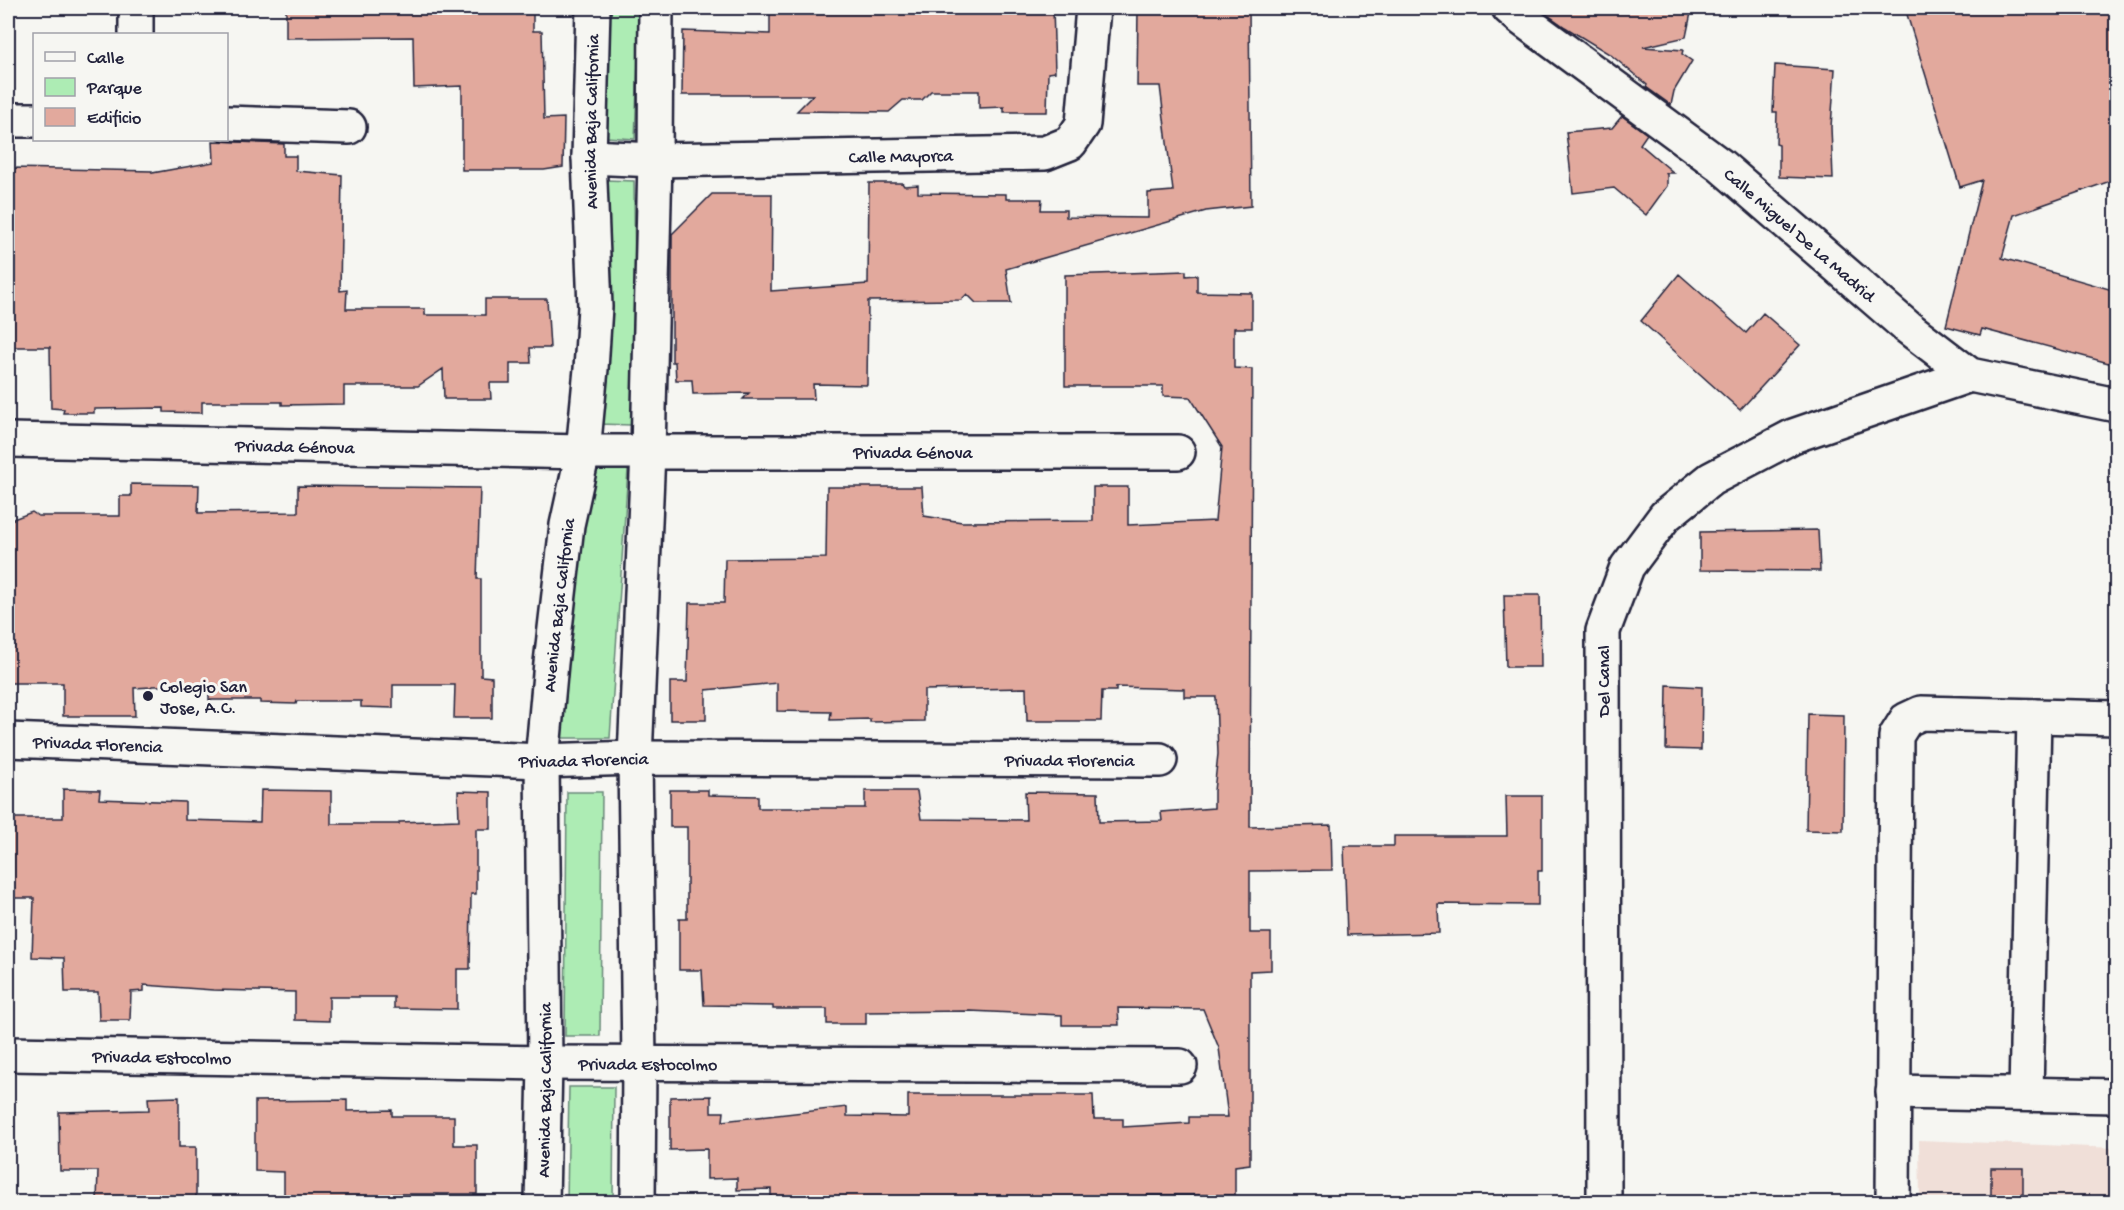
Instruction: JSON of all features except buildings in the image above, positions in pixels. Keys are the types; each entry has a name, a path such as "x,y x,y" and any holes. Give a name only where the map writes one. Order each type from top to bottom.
{"street":[{"path":"136,8 136,33"},
{"name":"Avenida Baja California","path":"542,1203 545,1064 542,761 567,525 583,452 591,369 594,307 589,157 593,8"},
{"path":"638,1203 639,1063 635,758 648,452 656,8"},
{"name":"Calle Mayorca","path":"589,157 655,160 1045,153 1070,143 1083,124 1093,8"},
{"name":"Calle Miguel De La Madrid","path":"1509,8 1720,165 1906,326 1970,375 2116,405"},
{"path":"8,120 33,120"},
{"path":"228,123 349,127"},
{"name":"Del Canal","path":"1604,1203 1603,631 1627,567 1665,516 1711,479 1793,436 1970,375"},
{"name":"Privada Génova","path":"9,440 583,452 1178,452"},
{"path":"1893,1203 1896,736 1905,720 1921,713 2116,718"},
{"path":"2026,1094 2034,716"},
{"name":"Privada Florencia","path":"8,740 542,761 635,758 1160,760"},
{"name":"Privada Estocolmo","path":"8,1054 545,1064 1180,1066"},
{"path":"1893,1092 2116,1096"}],"shaded area":[{"path":"1919,1140 2116,1148 2116,1202 1920,1202"}],"green space":[{"path":"607,8 640,8 635,139 606,137"},
{"path":"605,180 634,181 635,303 631,425 599,424"},
{"path":"628,469 610,738 558,738 571,586 597,470"},
{"path":"567,792 602,792 600,1036 565,1036"},
{"path":"569,1087 614,1087 613,1202 567,1202"}],"place":[{"name":"Colegio San Jose, A.C.","path":"148,696"}]}
